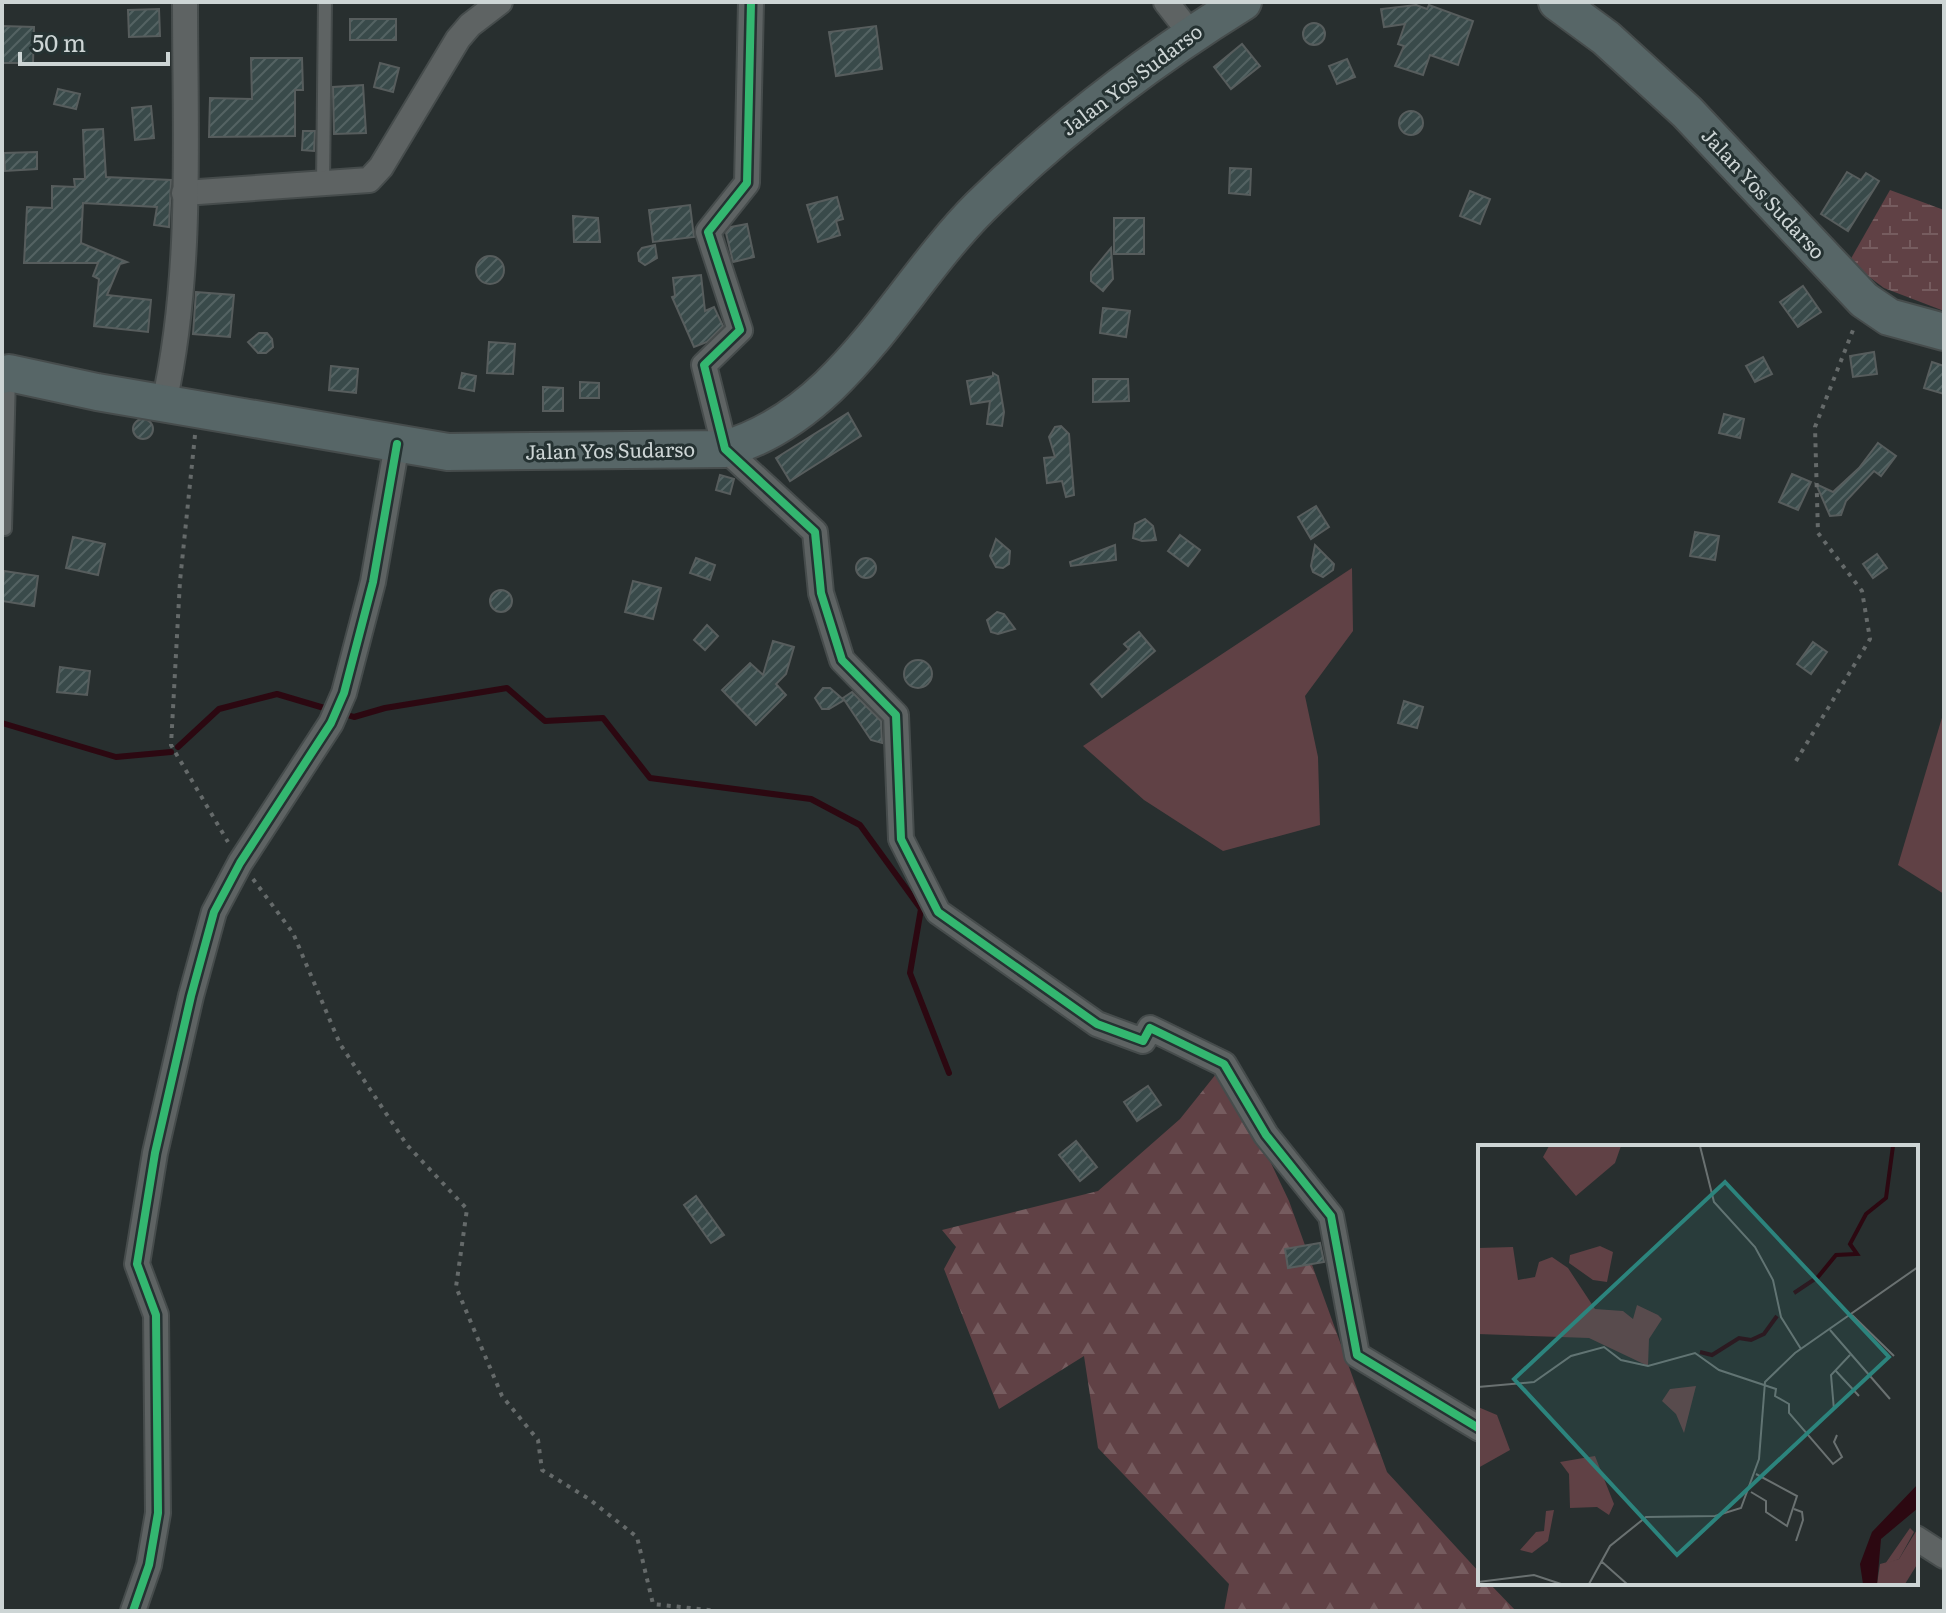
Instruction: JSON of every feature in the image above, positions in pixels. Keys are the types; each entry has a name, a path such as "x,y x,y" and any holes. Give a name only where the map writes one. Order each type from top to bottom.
{"main road":[{"name":"Jalan Yos Sudarso","path":"5,374 448,452 725,449 769,432 814,402 978,209 1104,96 1191,34 1243,2"},
{"name":"Jalan Yos Sudarso","path":"1557,2 1606,38 1687,112 1864,300 1889,317 1944,332"}],"street":[{"path":"181,406 176,336 184,193 185,2"},
{"path":"184,193 369,180 376,175 458,39 470,25 500,2"},
{"path":"751,2 747,183 708,232 740,330 704,365 725,449 815,532 821,593 842,660 896,715 901,839 938,912 1097,1024 1143,1041 1150,1028 1224,1064 1266,1135 1331,1216 1357,1355 1478,1428"},
{"path":"1166,2 1191,34"},
{"path":"133,1611 149,1565 158,1513 156,1315 137,1264 155,1153 214,912 240,863 335,715 373,582 397,444"},
{"path":"1918,1539 1944,1556"}],"lane":[{"path":"323,184 325,2"},
{"path":"5,374 5,529"}],"path":[{"path":"1796,761 1870,639 1862,591 1818,533 1815,427 1864,300"},
{"path":"181,406 180,581 171,745 240,863 293,933 340,1044 407,1145 467,1209 456,1287 502,1396 538,1440 542,1470 589,1499 637,1537 653,1604 717,1611"}],"green space":[{"path":"1890,190 1944,210 1944,311 1884,288 1849,262"},
{"path":"1352,568 1353,631 1305,696 1318,757 1320,825 1223,851 1144,800 1083,746"},
{"path":"1944,711 1944,894 1898,865"},
{"path":"1224,1064 1289,1201 1387,1472 1478,1571 1478,1585 1491,1585 1516,1611 1224,1611 1229,1584 1098,1448 1084,1356 999,1409 944,1269 956,1247 942,1230 1098,1191 1180,1119"}],"building":[{"path":"1416,5 1427,9 1429,5 1473,21 1458,65 1430,55 1423,75 1395,66 1404,46 1398,44 1405,24 1384,27 1381,9"},
{"path":"159,9 160,36 129,37 128,10"},
{"path":"350,19 396,19 396,40 350,40"},
{"path":"1314,23 1322,26 1325,34 1322,42 1314,45 1306,42 1303,34 1306,26"},
{"path":"2,26 34,27 33,63 2,63"},
{"path":"876,26 882,69 836,76 829,32"},
{"path":"1242,44 1260,66 1231,89 1214,67"},
{"path":"251,58 302,58 303,90 295,90 295,136 209,137 210,98 252,99"},
{"path":"1347,59 1355,77 1337,84 1329,66"},
{"path":"380,63 399,68 393,92 374,87"},
{"path":"363,85 366,133 334,134 333,87"},
{"path":"58,89 80,94 76,109 54,104"},
{"path":"151,106 154,138 135,140 132,108"},
{"path":"1411,111 1420,114 1423,123 1420,132 1411,135 1402,132 1399,123 1402,114"},
{"path":"103,129 106,177 171,180 169,227 154,225 157,207 83,203 81,243 127,262 120,264 107,295 151,300 148,332 94,326 99,279 93,276 98,263 24,263 27,207 52,208 52,186 75,187 74,179 85,179 83,130"},
{"path":"303,131 315,131 314,151 302,150"},
{"path":"37,152 37,169 5,171 4,153"},
{"path":"1230,168 1251,169 1250,195 1229,193"},
{"path":"1847,172 1861,180 1866,173 1879,181 1848,231 1821,214"},
{"path":"1470,191 1490,199 1480,224 1460,216"},
{"path":"837,197 843,219 836,221 840,235 818,242 807,205"},
{"path":"690,205 694,237 653,242 649,210"},
{"path":"573,216 598,218 600,242 574,242"},
{"path":"1114,218 1144,218 1144,254 1114,254"},
{"path":"747,224 754,257 733,262 726,233 731,227"},
{"path":"655,245 657,258 645,265 639,261 638,253 642,248"},
{"path":"1111,248 1113,279 1103,291 1091,281 1091,272"},
{"path":"490,256 500,260 504,270 500,280 490,284 480,280 476,270 480,260"},
{"path":"701,275 705,311 714,307 723,326 707,342 694,347 672,297 675,296 673,278"},
{"path":"1803,286 1821,312 1798,327 1780,302"},
{"path":"196,292 234,295 230,337 193,334"},
{"path":"1103,308 1130,311 1126,337 1100,333"},
{"path":"259,333 267,333 272,339 273,347 266,353 258,353 248,342"},
{"path":"489,342 515,344 513,374 487,373"},
{"path":"1874,352 1877,374 1853,377 1850,356"},
{"path":"1763,357 1772,374 1755,382 1746,366"},
{"path":"1932,362 1944,366 1944,394 1924,388"},
{"path":"331,366 358,369 356,393 329,390"},
{"path":"462,373 476,376 474,391 459,388"},
{"path":"993,373 998,376 1004,412 1002,426 987,424 990,401 971,404 967,381 993,376"},
{"path":"1093,379 1128,379 1129,401 1093,402"},
{"path":"580,382 599,383 599,398 580,398"},
{"path":"543,387 563,388 563,411 543,411"},
{"path":"848,413 861,436 790,481 776,458"},
{"path":"1724,414 1744,419 1740,438 1719,433"},
{"path":"143,419 150,422 153,429 150,436 143,439 136,436 133,429 136,422"},
{"path":"1061,426 1069,434 1074,495 1066,497 1062,481 1047,483 1044,458 1055,457 1049,437 1055,427"},
{"path":"1878,443 1896,456 1881,476 1874,471 1846,501 1841,515 1830,516 1816,484 1833,492 1859,468"},
{"path":"1792,474 1811,482 1798,510 1779,502"},
{"path":"720,475 734,479 730,494 716,490"},
{"path":"1316,506 1329,527 1311,539 1298,517"},
{"path":"1145,519 1153,526 1156,540 1133,538 1135,524"},
{"path":"1695,532 1719,536 1715,560 1690,556"},
{"path":"1180,535 1200,550 1188,566 1168,551"},
{"path":"73,537 105,544 98,575 66,568"},
{"path":"996,539 1010,551 1009,564 1003,568 996,567 990,556"},
{"path":"1115,545 1116,560 1071,566 1070,562"},
{"path":"1315,545 1334,564 1333,570 1323,577 1313,572 1311,566"},
{"path":"1877,554 1887,568 1873,578 1863,564"},
{"path":"696,558 715,565 710,580 690,573"},
{"path":"866,558 873,561 876,568 873,575 866,578 859,575 856,568 859,561"},
{"path":"4,571 38,576 34,606 2,601"},
{"path":"633,581 661,588 653,619 625,612"},
{"path":"501,590 509,593 512,601 509,609 501,612 493,609 490,601 493,593"},
{"path":"997,612 1004,614 1015,629 998,634 991,632 987,620"},
{"path":"707,625 718,636 705,650 694,640"},
{"path":"1139,632 1155,651 1102,697 1091,684 1129,649 1124,644"},
{"path":"773,641 794,647 786,674 776,684 786,695 756,725 722,690 750,663 763,675"},
{"path":"1813,642 1827,652 1811,674 1797,664"},
{"path":"918,660 928,664 932,674 928,684 918,688 908,684 904,674 908,664"},
{"path":"60,667 90,671 87,695 57,692"},
{"path":"823,688 830,688 844,700 829,709 822,709 815,698"},
{"path":"852,692 881,721 882,743 871,740 843,698"},
{"path":"1404,701 1423,707 1417,728 1398,723"},
{"path":"1148,1086 1161,1105 1137,1121 1124,1102"},
{"path":"1076,1141 1097,1167 1080,1181 1059,1155"},
{"path":"696,1196 724,1235 711,1243 684,1205"},
{"path":"1320,1243 1324,1262 1288,1268 1285,1249"}],"waterway":[{"path":"341,713 354,717 385,708 507,688 545,721 603,718 650,778 811,799 860,825 921,909 910,973 949,1073"},
{"path":"178,747 219,709 277,694 331,710"},
{"path":"2,723 116,757 171,752"}],"cycle path":[{"path":"751,2 747,183 708,232 740,330 704,365 725,449 815,532 821,593 842,660 896,715 901,839 938,912 1097,1024 1143,1041 1150,1028 1224,1064 1266,1135 1331,1216 1357,1355 1478,1428"},
{"path":"133,1611 149,1565 158,1513 156,1315 137,1264 155,1153 214,912 240,863 331,723 344,693 373,582 397,444"}]}
